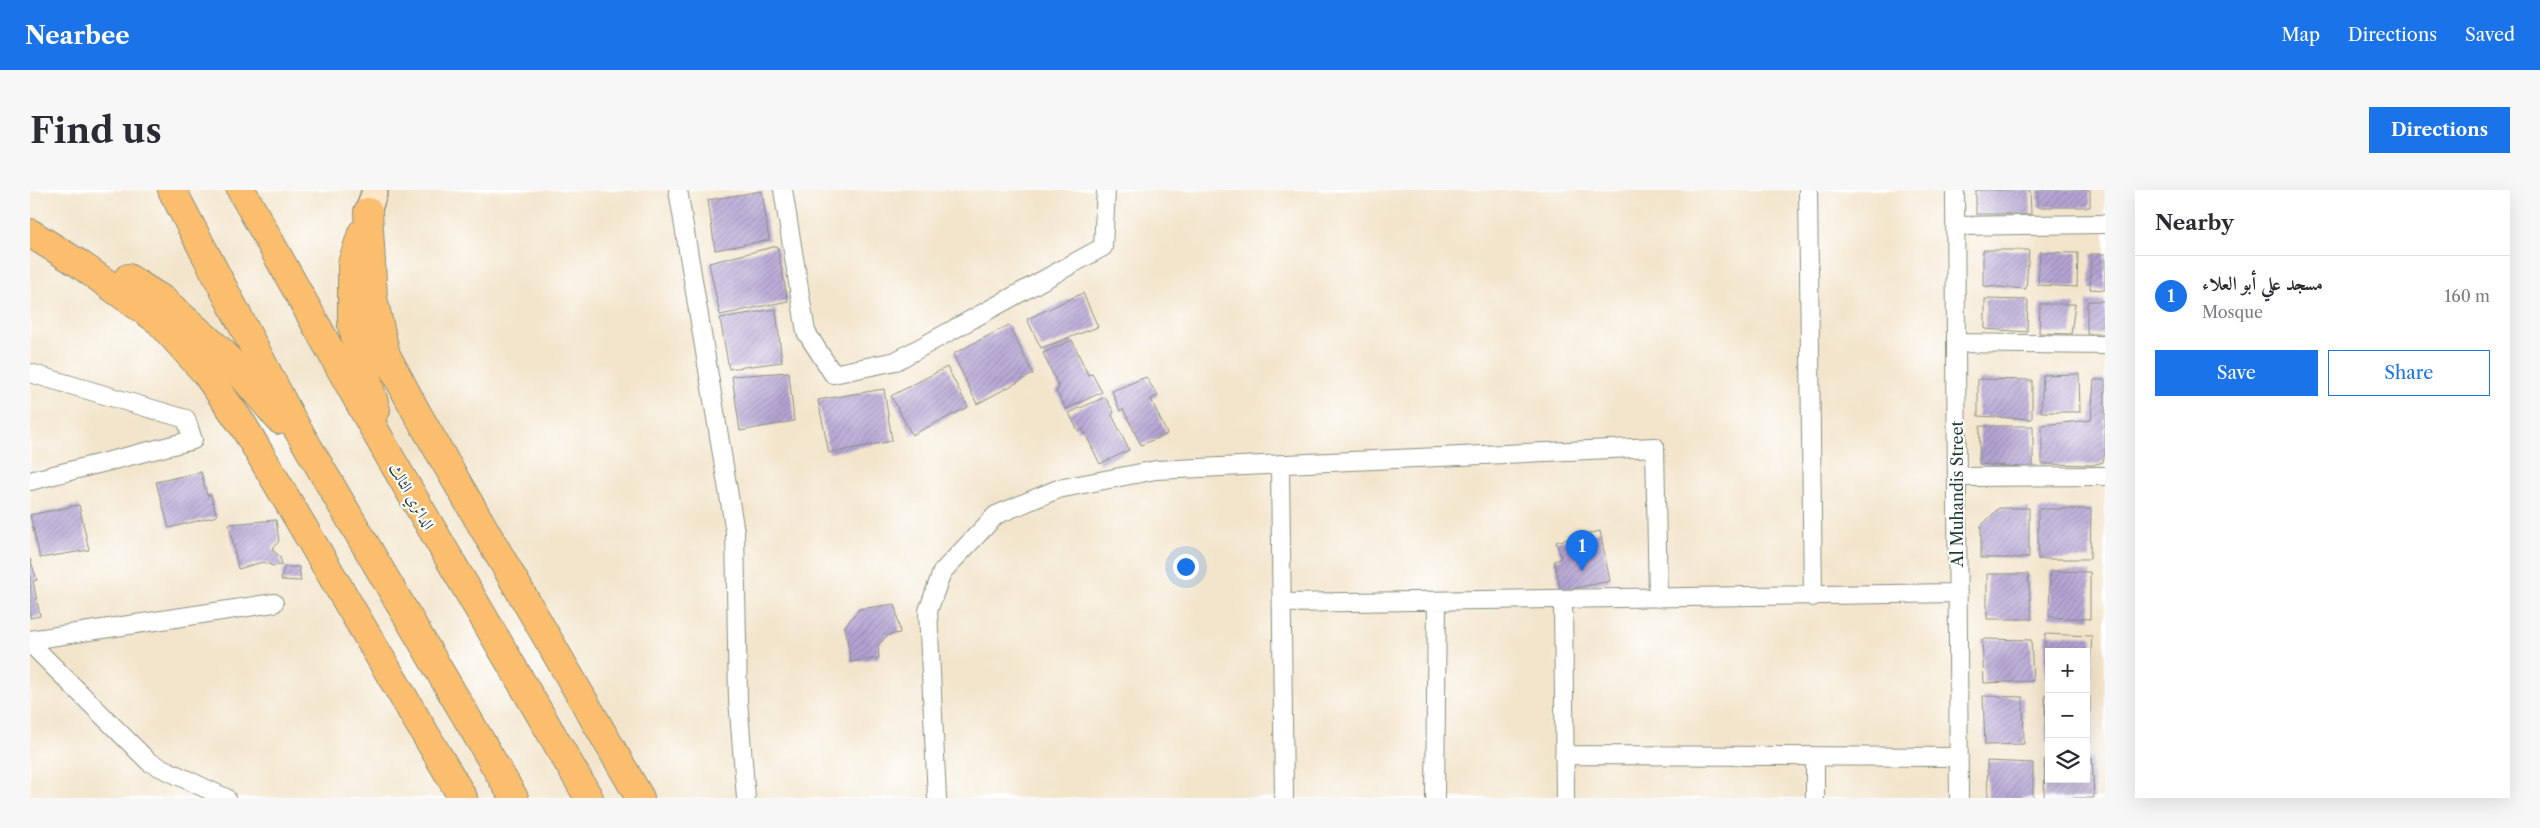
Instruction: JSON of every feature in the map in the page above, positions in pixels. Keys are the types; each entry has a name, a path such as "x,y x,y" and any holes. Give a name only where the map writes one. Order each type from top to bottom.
{"highway":[{"path":"172,190 291,418 514,798"},
{"name":"الدائري الثالث","path":"242,190 388,454 589,798"},
{"path":"371,201 352,264 352,325 388,454"},
{"path":"371,201 373,298 386,355 640,798"},
{"path":"30,232 86,252 163,300 222,352 319,466"},
{"path":"30,232 78,262 159,321 205,372 244,427 463,798"},
{"path":"487,752 500,798"}],"street":[{"path":"678,190 735,532 738,700 746,798"},
{"path":"783,190 806,332 833,374 896,361 1103,247 1106,190"},
{"path":"1808,190 1814,597"},
{"name":"Al Muhandis Street","path":"1956,190 1959,798"},
{"path":"1956,226 2105,224"},
{"path":"1956,343 2105,345"},
{"path":"30,373 186,419 193,440 30,481"},
{"path":"937,798 928,611 942,572 996,515 1058,489 1156,470 1655,447 1658,598"},
{"path":"1280,464 1284,798"},
{"path":"1957,477 2105,476"},
{"path":"1282,603 1958,594"},
{"path":"1563,600 1565,798"},
{"path":"1435,798 1436,601"},
{"path":"30,642 274,603"},
{"path":"30,642 149,762 226,798"},
{"path":"1564,755 1959,757"},
{"path":"1815,756 1815,798"}],"building":[{"path":"1976,190 2030,190 2031,214 1976,214"},
{"path":"2038,190 2090,190 2090,207 2038,207"},
{"path":"762,191 769,240 715,250 708,200"},
{"path":"777,246 788,301 720,315 709,263"},
{"path":"1983,250 2029,250 2026,289 1983,286"},
{"path":"2040,252 2078,253 2077,287 2038,285"},
{"path":"2091,254 2105,254 2105,290 2090,289"},
{"path":"1083,293 1098,327 1041,348 1027,319"},
{"path":"1985,299 2028,300 2027,332 1985,329"},
{"path":"2087,301 2105,301 2105,334 2087,334"},
{"path":"2040,304 2075,304 2071,334 2039,333"},
{"path":"776,309 782,362 729,369 720,318"},
{"path":"1009,325 1033,374 977,404 953,354"},
{"path":"1072,340 1088,375 1092,374 1102,392 1066,409 1056,391 1059,388 1043,353"},
{"path":"947,367 968,407 912,435 891,396"},
{"path":"789,372 794,421 740,431 732,376"},
{"path":"2079,374 2080,412 2041,412 2043,375"},
{"path":"1146,377 1158,396 1151,399 1167,434 1141,445 1123,409 1120,411 1112,391"},
{"path":"1978,379 2032,380 2032,419 1978,416"},
{"path":"2094,380 2105,380 2105,452 2103,462 2093,465 2042,464 2042,425 2091,420"},
{"path":"884,389 892,441 829,453 818,400"},
{"path":"1105,397 1114,412 1112,415 1129,450 1100,464 1083,429 1078,431 1069,413"},
{"path":"1980,426 2033,426 2033,468 1979,464"},
{"path":"201,472 207,495 211,495 217,516 169,528 156,482"},
{"path":"79,505 89,550 40,558 30,515"},
{"path":"1999,508 2029,508 2029,558 1981,558 1981,526"},
{"path":"2038,509 2091,509 2090,559 2038,559"},
{"path":"276,520 279,541 272,549 280,557 282,565 273,566 263,562 238,569 229,524"},
{"path":"1600,531 1610,581 1561,591 1554,561 1561,558 1556,542"},
{"path":"30,559 37,580 33,581 40,616 30,618"},
{"path":"284,567 299,567 301,581 281,580"},
{"path":"2050,571 2090,572 2090,619 2049,617"},
{"path":"1987,574 2028,574 2032,619 1987,619"},
{"path":"895,604 900,633 888,635 878,645 879,658 851,662 845,626 859,609"},
{"path":"2045,634 2092,636 2090,665 2090,648 2045,648"},
{"path":"1982,639 2031,640 2033,681 1984,683"},
{"path":"1983,696 2023,697 2024,744 1985,745"},
{"path":"2090,758 2092,758 2094,798 2044,798 2045,759 2045,783 2090,783"},
{"path":"1987,761 2033,763 2033,798 1988,798"}],"place":[{"name":"مسجد علي أبو العلاء","path":"1582,571"}]}
